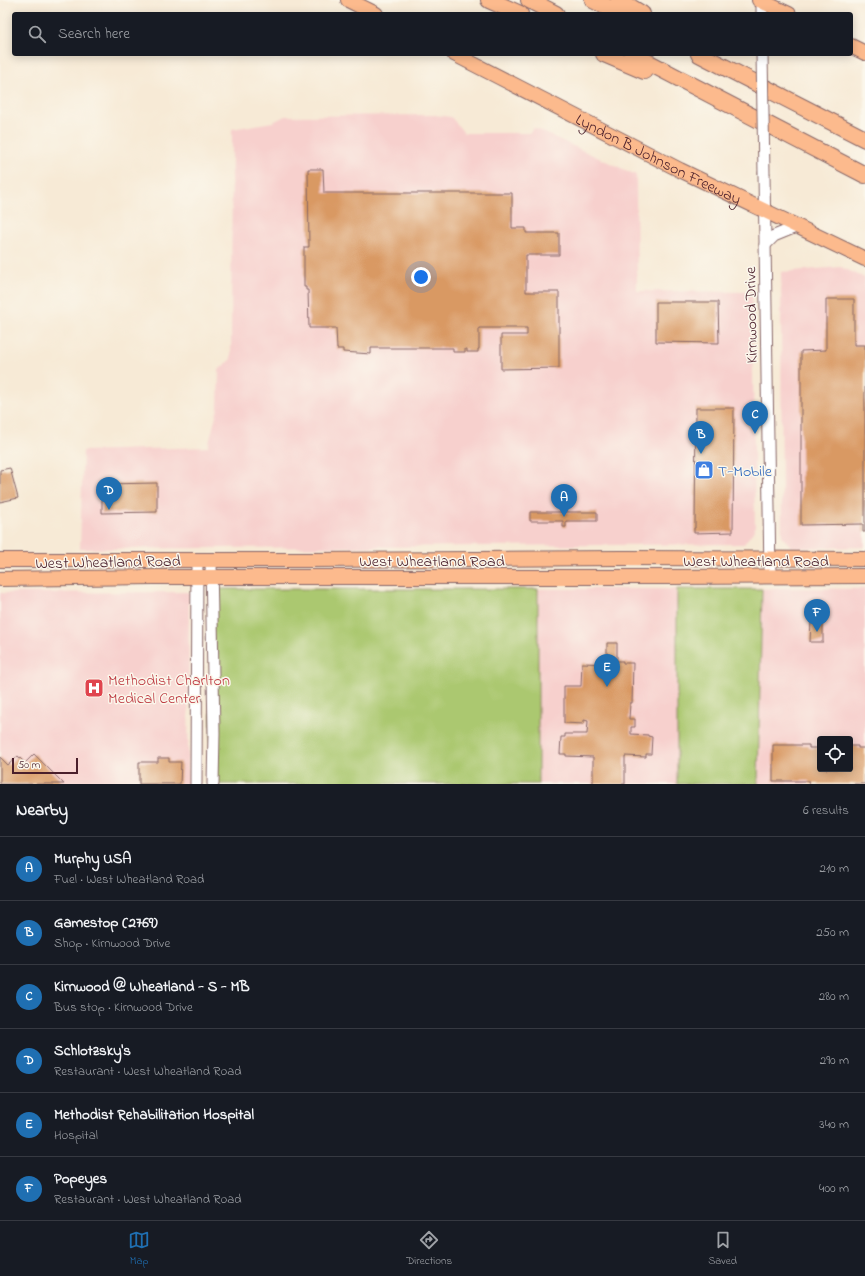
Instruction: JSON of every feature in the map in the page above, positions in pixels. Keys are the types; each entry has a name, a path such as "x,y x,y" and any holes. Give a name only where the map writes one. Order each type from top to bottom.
{"highway":[{"path":"490,0 516,12"},
{"path":"528,0 552,12"},
{"path":"593,0 617,12"},
{"path":"619,0 639,12"},
{"path":"609,56 722,102"},
{"path":"636,56 865,175"},
{"path":"703,56 865,139"},
{"path":"706,56 721,66"},
{"path":"786,98 865,128"}],"main road":[{"path":"348,0 372,12"},
{"path":"761,4 784,12"},
{"path":"853,47 865,53"},
{"name":"Lyndon B Johnson Freeway","path":"458,56 764,212 865,259"},
{"name":"West Wheatland Road","path":"0,560 865,559"},
{"name":"West Wheatland Road","path":"0,579 204,577 865,576"}],"street":[{"name":"Kirnwood Drive","path":"762,56 770,576"},
{"path":"765,245 774,236 796,227"},
{"path":"196,784 196,724 204,560"},
{"path":"204,577 214,732 213,784"},
{"path":"196,724 214,732"},
{"path":"197,742 214,732"}],"shaded area":[{"path":"434,115 451,117 464,133 529,133 534,128 636,175 637,291 752,292 755,529 744,544 80,549 83,451 208,447 218,408 219,370 231,359 232,129 273,122 285,116"},
{"path":"841,267 865,278 865,547 793,548 782,537 781,272"},
{"path":"538,589 677,589 677,784 538,784"},
{"path":"762,589 865,589 865,784 758,784"},
{"name":"Methodist Charlton Medical Center","path":"189,592 188,784 0,784 0,593"}],"green space":[{"path":"211,589 538,589 538,784 211,784"},
{"path":"677,589 762,589 758,784 677,784"}],"building":[{"path":"308,169 323,169 324,193 512,193 512,228 526,228 526,233 559,233 559,255 526,255 526,292 559,292 559,368 501,369 501,335 527,335 527,328 479,328 478,352 467,352 467,349 465,349 465,352 453,352 453,348 371,348 371,354 343,352 343,349 337,349 336,328 309,328 308,290 304,287 304,247 309,247"},
{"path":"826,299 854,299 854,345 865,345 865,532 863,532 863,524 801,525 801,351 826,350"},
{"path":"656,302 718,302 719,343 656,342"},
{"path":"696,408 734,408 733,532 694,533"},
{"path":"10,468 18,498 0,502 0,470"},
{"path":"157,483 157,512 102,513 102,484"},
{"path":"530,512 597,512 597,521 566,521 566,527 563,527 563,521 530,521"},
{"path":"813,611 822,612 823,642 810,642"},
{"path":"607,643 617,643 617,661 623,661 623,663 633,663 632,703 630,703 629,719 635,719 635,727 631,727 631,734 648,735 652,737 651,754 646,754 646,757 625,756 625,784 593,784 593,757 566,756 566,754 560,754 561,737 565,737 565,734 587,734 588,721 584,720 584,724 564,723 564,686 581,686 582,663 610,664 610,660 607,658"},
{"path":"773,745 809,745 809,748 817,748 817,772 853,772 853,746 865,748 865,784 809,784 809,781 773,781"},
{"path":"34,754 64,784 0,784 0,757 8,765 18,756 25,763"},
{"path":"158,758 169,758 169,762 181,762 180,784 139,784 139,762 158,762"}],"place":[{"name":"Kirnwood @ Wheatland - S - MB","path":"755,434"},
{"name":"Gamestop (2769)","path":"701,454"},
{"name":"T-Mobile","path":"704,470"},
{"name":"Schlotzsky's","path":"109,510"},
{"name":"Murphy USA","path":"564,517"},
{"name":"Popeyes","path":"817,632"},
{"name":"Methodist Rehabilitation Hospital","path":"607,687"},
{"name":"Methodist Charlton Medical Center","path":"94,688"}]}
